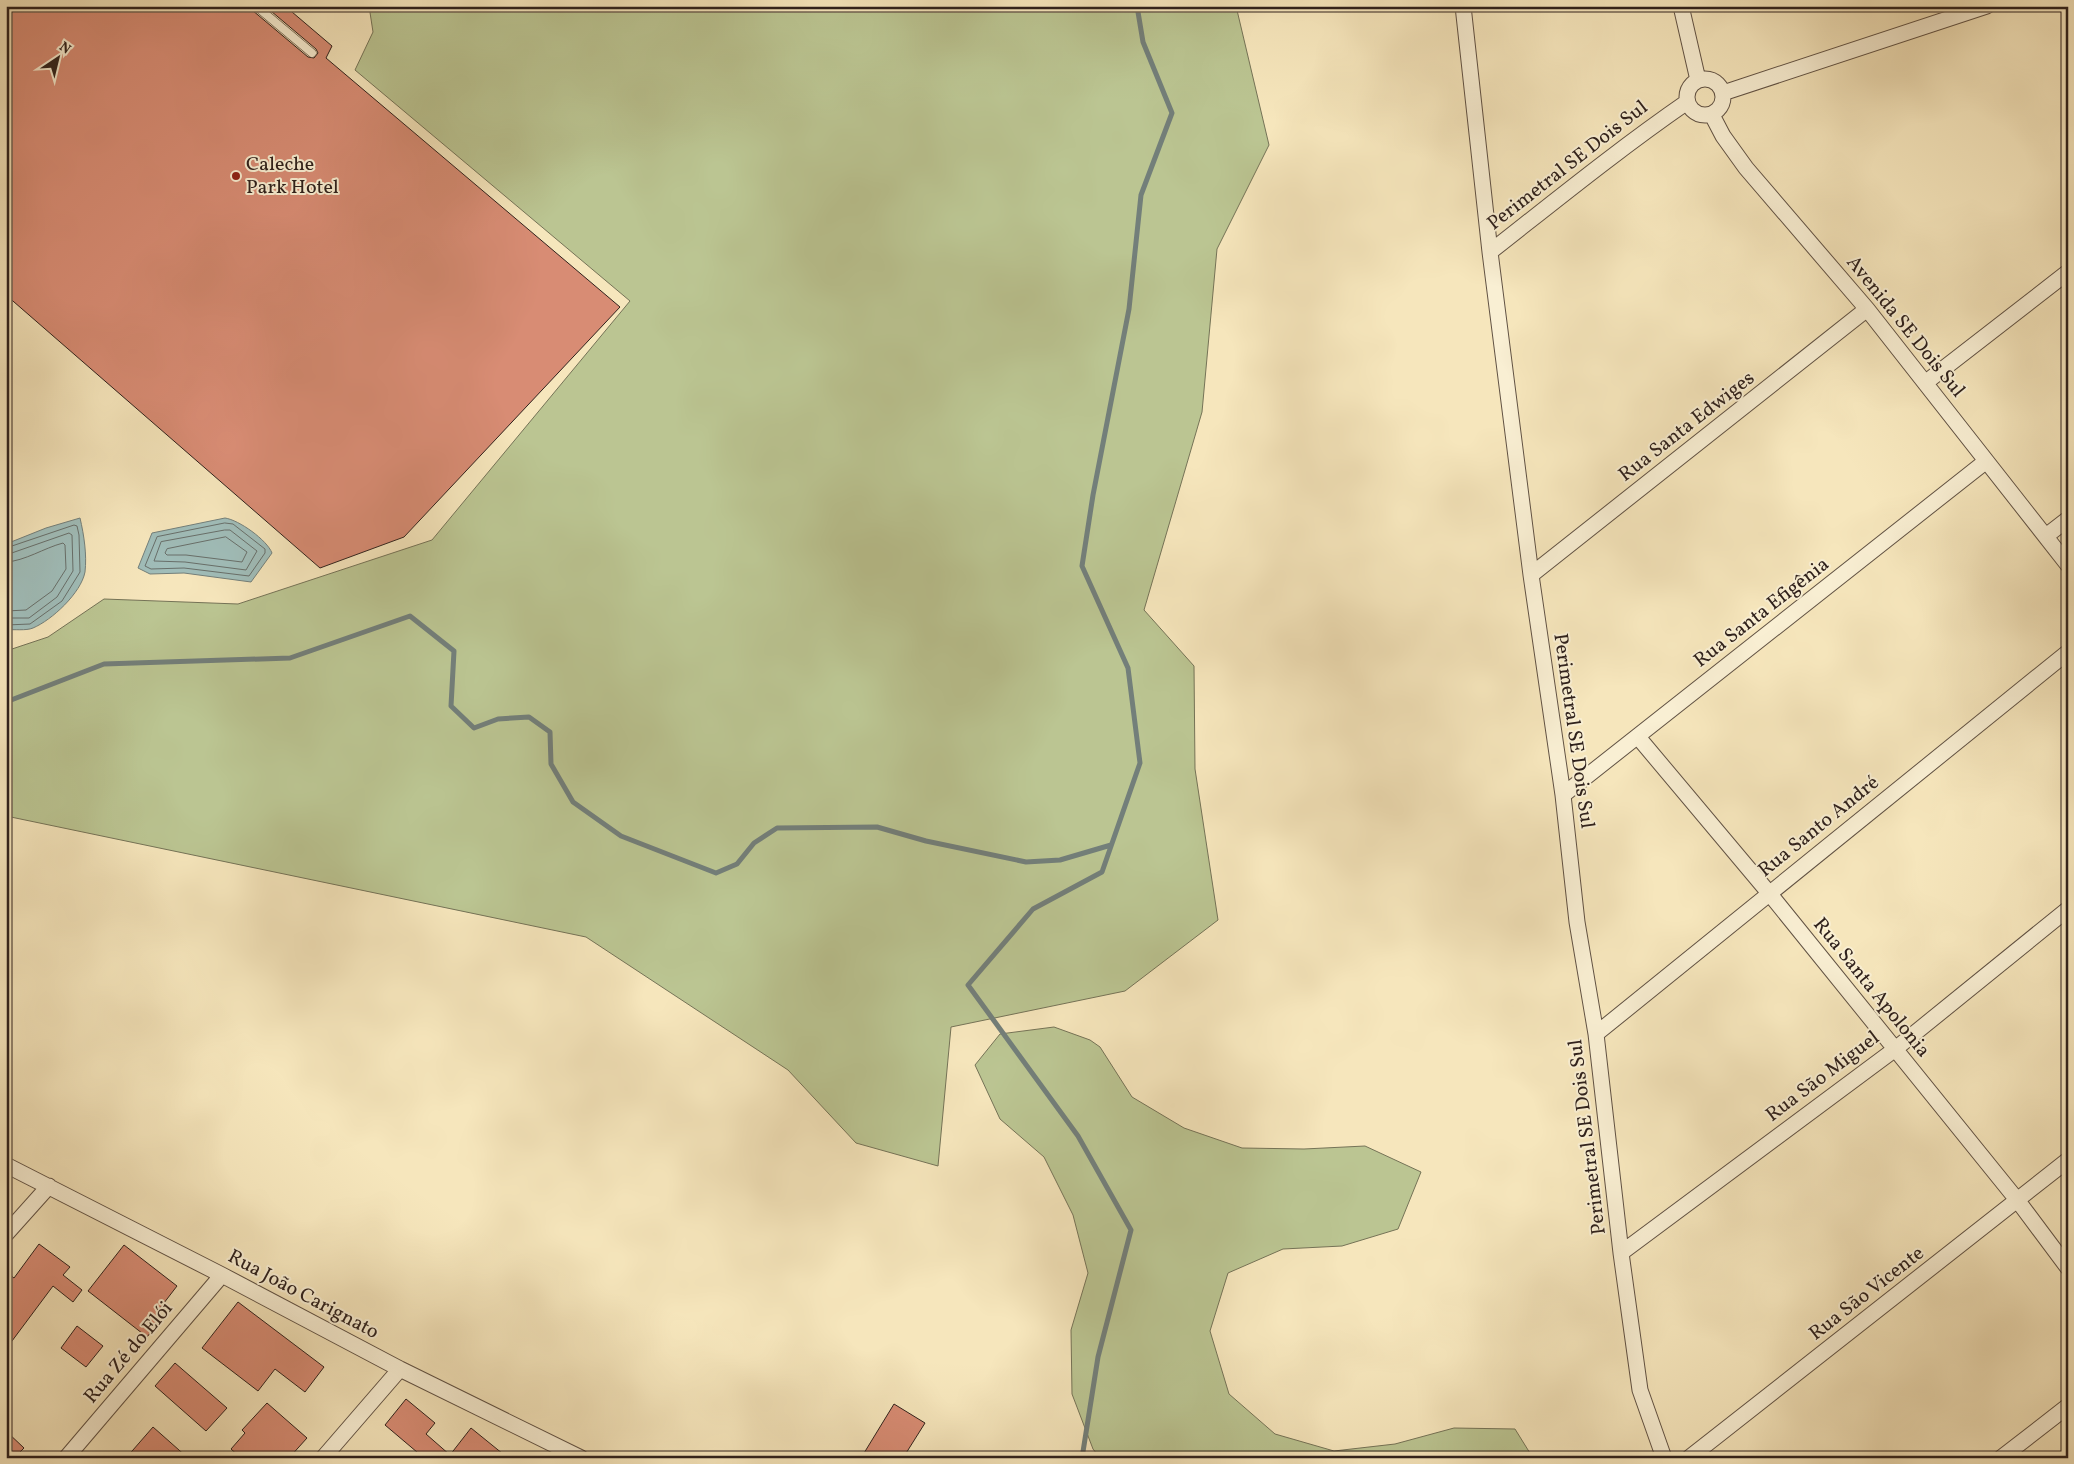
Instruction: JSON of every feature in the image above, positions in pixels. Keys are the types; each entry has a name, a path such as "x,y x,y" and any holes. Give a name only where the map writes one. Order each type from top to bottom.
{"street":[{"path":"1463,6 1490,252"},
{"path":"1680,6 1698,80"},
{"path":"1723,93 1986,6"},
{"path":"1704,79 1716,82 1723,93 1722,106 1706,116 1694,112 1687,102 1688,90 1698,80 1704,79"},
{"name":"Perimetral SE Dois Sul","path":"1664,1458 1640,1390 1621,1253 1596,1034 1577,922 1563,795 1531,575 1490,252 1620,149 1660,119 1687,102"},
{"name":"Avenida SE Dois Sul","path":"1712,114 1723,136 1746,168 1867,309 2068,564"},
{"path":"1925,383 2068,272"},
{"name":"Rua Santa Edwiges","path":"1531,575 1867,309"},
{"name":"Rua Santa Efigênia","path":"1563,795 1986,462"},
{"path":"2046,536 2068,519"},
{"name":"Rua Santo André","path":"1596,1034 2068,652"},
{"name":"Rua Santa Apolonia","path":"1638,737 1769,894 2018,1201 2068,1268"},
{"name":"Rua São Miguel","path":"1621,1253 1894,1050 2068,909"},
{"name":"Rua São Vicente","path":"1689,1458 2068,1160"},
{"name":"Rua João Carignato","path":"6,1165 222,1275 400,1369 577,1457"},
{"path":"6,1234 49,1186"},
{"name":"Rua Zé do Elói","path":"66,1458 222,1275"},
{"path":"323,1458 400,1369"},
{"path":"2001,1458 2068,1406"}],"lane":[{"path":"256,6 312,53"}],"green space":[{"path":"369,6 1236,6 1269,145 1217,249 1202,412 1144,610 1194,666 1195,769 1218,920 1125,991 951,1027 938,1166 856,1143 788,1070 586,937 6,816 6,651 48,637 104,599 238,604 432,540 630,301 355,70 373,32"},
{"path":"1054,1027 1090,1040 1100,1047 1132,1097 1184,1128 1242,1148 1304,1149 1365,1146 1421,1172 1398,1229 1342,1246 1283,1249 1228,1273 1210,1331 1229,1394 1275,1434 1334,1451 1395,1444 1454,1428 1515,1429 1533,1458 1100,1458 1093,1449 1072,1394 1071,1330 1088,1273 1073,1215 1044,1157 1000,1119 975,1065 1000,1034"}],"water":[{"path":"80,518 85,545 86,565 78,588 65,605 41,624 30,629 6,630 6,544 46,528"},
{"path":"225,518 238,522 252,531 265,542 272,553 251,582 184,573 150,574 138,568 152,533"}],"building":[{"name":"Caleche Park Hotel","path":"15,6 250,6 252,10 308,57 314,58 318,53 316,49 265,6 285,6 332,46 326,58 620,307 404,537 320,568 6,295 6,16"},
{"path":"39,1244 70,1267 63,1275 82,1290 73,1302 53,1286 6,1349 6,1272 14,1278"},
{"path":"124,1245 177,1286 157,1312 163,1317 147,1337 88,1291"},
{"path":"238,1302 324,1367 305,1392 275,1369 258,1391 202,1348"},
{"path":"77,1326 103,1346 86,1367 61,1348"},
{"path":"175,1363 227,1408 206,1431 155,1386"},
{"path":"406,1399 435,1423 426,1434 450,1455 471,1428 508,1458 424,1458 385,1425"},
{"path":"267,1403 307,1438 289,1458 241,1458 231,1449 245,1433 242,1430"},
{"path":"894,1404 925,1423 903,1458 861,1458"},
{"path":"153,1427 188,1458 126,1458"},
{"path":"6,1431 24,1448 14,1458 6,1458"}],"waterway":[{"path":"1082,1458 1098,1357 1131,1230 1078,1136 968,985 1033,909 1102,872 1140,763 1128,668 1082,566 1093,495 1129,309 1141,195 1172,113 1143,42 1137,6"},
{"path":"6,702 104,664 290,658 410,616 454,651 451,706 474,728 498,719 529,717 550,732 551,764 573,802 621,836 716,873 737,864 754,843 777,828 877,827 926,841 1026,862 1060,860 1111,845"}],"place":[{"name":"Caleche Park Hotel","path":"236,176"}]}
